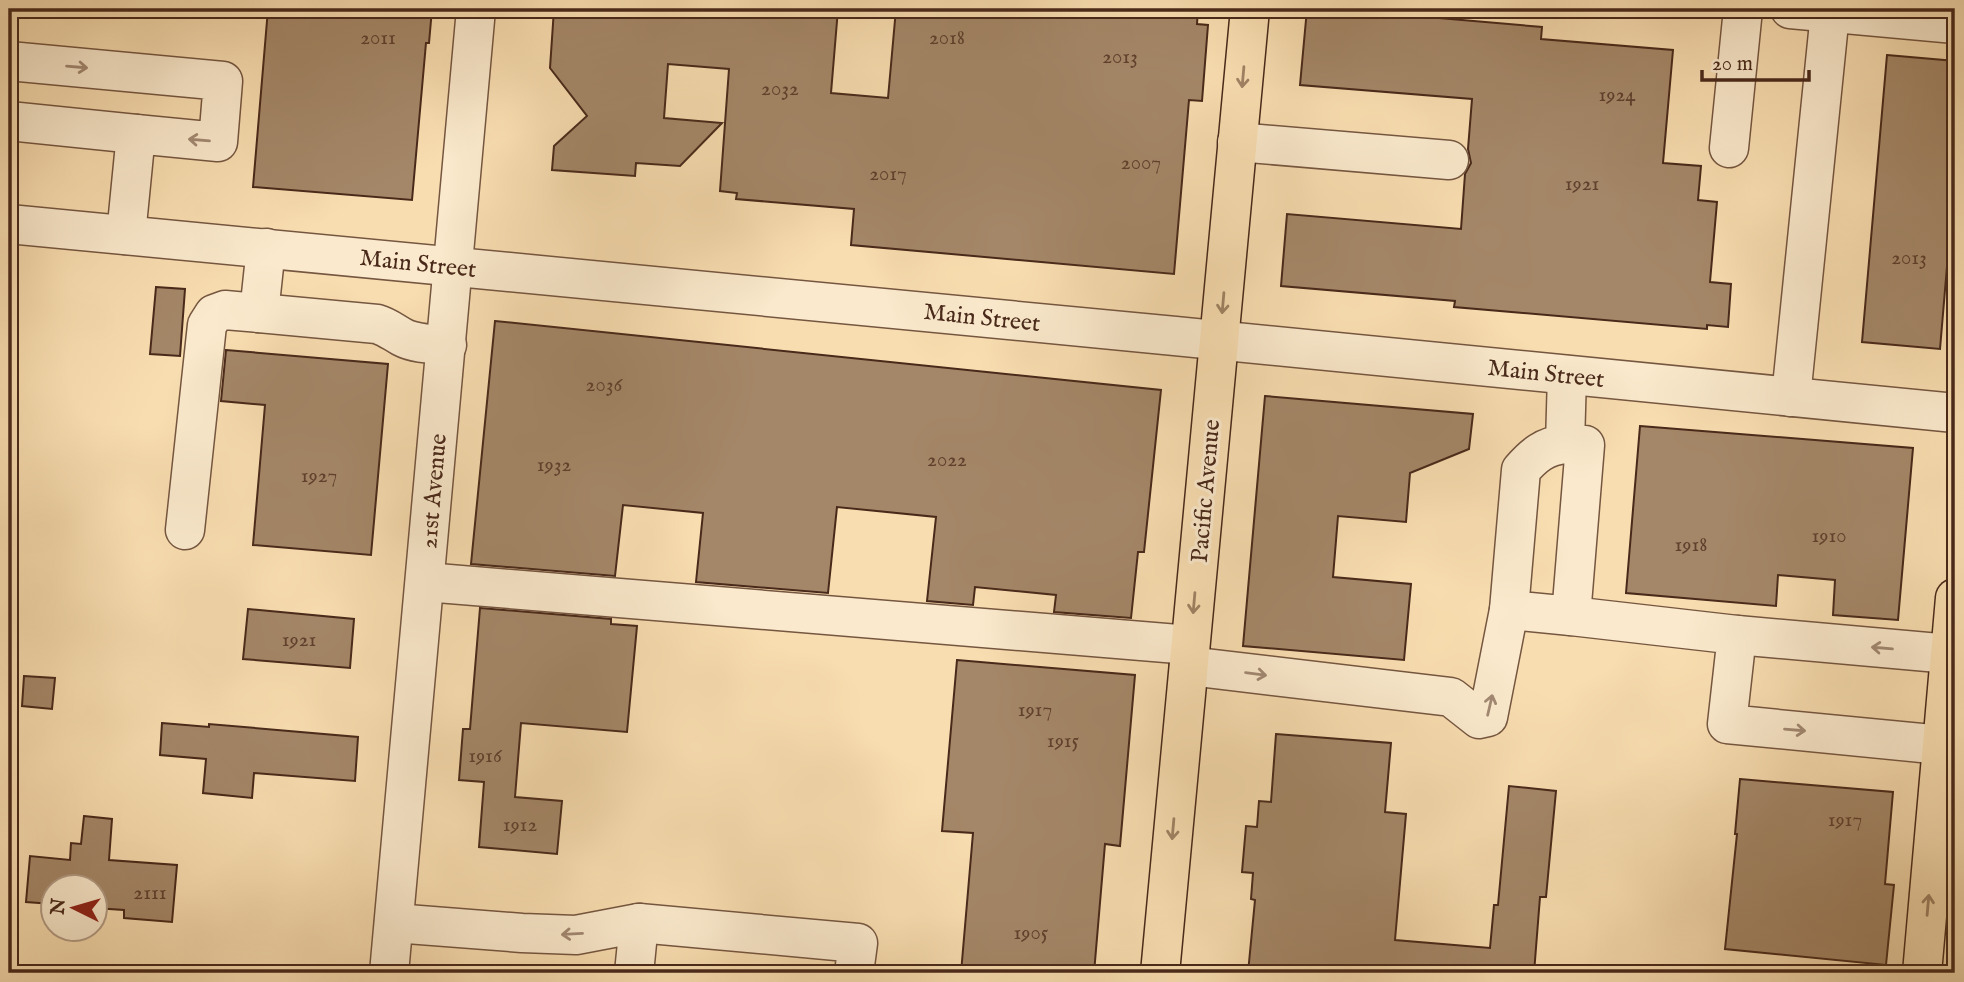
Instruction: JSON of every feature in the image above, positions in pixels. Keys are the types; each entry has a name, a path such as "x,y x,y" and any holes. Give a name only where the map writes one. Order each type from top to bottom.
{"main road":[{"name":"Pacific Avenue","path":"1160,973 1250,9"},
{"path":"1922,973 1955,598"}],"street":[{"name":"21st Avenue","path":"389,973 476,9"},
{"path":"1729,148 1743,9"},
{"path":"1790,9 1851,12 1955,24"},
{"path":"1791,397 1851,12"},
{"path":"9,61 223,81 218,142 9,121"},
{"path":"126,235 136,134"},
{"path":"1237,142 1449,160"},
{"name":"Main Street","path":"9,224 1955,413"},
{"path":"259,313 266,248"},
{"path":"185,530 207,325 214,314 225,310 377,324 391,328 402,337 416,342 447,345"},
{"path":"1565,444 1567,375"},
{"path":"425,582 1189,656 1451,697 1479,719 1488,717 1509,610 1521,470 1542,450 1551,445 1565,444 1585,445 1571,616"},
{"path":"1509,610 1737,635 1950,654"},
{"path":"1737,635 1727,724 1942,745"},
{"path":"394,923 576,935 639,923 858,943 854,973"},
{"path":"634,973 639,923"}],"building":[{"path":"268,9 432,9 429,43 426,43 412,200 253,187"},
{"path":"554,9 838,9 831,93 888,98 896,9 1198,9 1197,24 1208,25 1202,101 1189,100 1174,274 851,245 854,209 736,199 737,193 720,191 729,69 668,64 664,118 722,123 680,166 636,163 635,176 552,170 554,146 587,116 550,68"},
{"path":"1307,9 1542,27 1541,39 1673,50 1663,163 1701,166 1698,200 1717,202 1710,282 1731,284 1728,327 1707,325 1707,329 1454,307 1455,301 1281,286 1287,214 1461,229 1465,174 1471,163 1468,149 1472,99 1300,85"},
{"path":"1887,55 1955,61 1955,172 1940,349 1862,342"},
{"path":"156,287 185,289 180,356 150,354"},
{"path":"495,321 1161,390 1144,552 1138,552 1131,618 1054,612 1056,595 975,587 973,605 927,601 936,517 837,507 828,593 696,582 703,513 623,505 615,576 471,564"},
{"path":"226,350 388,364 371,555 253,545 265,405 221,401"},
{"path":"1265,396 1473,414 1469,449 1410,473 1406,522 1338,516 1333,577 1411,584 1404,660 1243,646"},
{"path":"1640,426 1913,448 1898,620 1833,615 1835,580 1778,575 1776,606 1626,593"},
{"path":"480,608 611,619 611,624 637,626 627,732 521,723 515,797 562,801 557,854 479,847 484,782 459,780 463,729 470,729"},
{"path":"248,609 354,619 350,668 243,659"},
{"path":"957,660 1135,675 1120,846 1105,844 1094,973 961,973 973,833 942,831"},
{"path":"24,676 55,678 52,709 22,706"},
{"path":"162,723 209,727 209,724 358,737 355,781 254,773 252,798 203,793 206,759 160,755"},
{"path":"1276,734 1391,743 1385,812 1406,814 1395,940 1490,948 1494,905 1498,905 1509,786 1556,791 1546,897 1540,897 1534,973 1248,973 1255,900 1251,899 1253,873 1242,872 1246,826 1257,827 1259,801 1271,802"},
{"path":"1740,779 1893,792 1885,884 1894,885 1886,965 1725,949"},
{"path":"84,816 112,819 109,860 177,865 172,922 124,918 124,910 108,909 108,874 38,874 38,903 26,902 30,856 70,860 71,843 81,844"}]}
